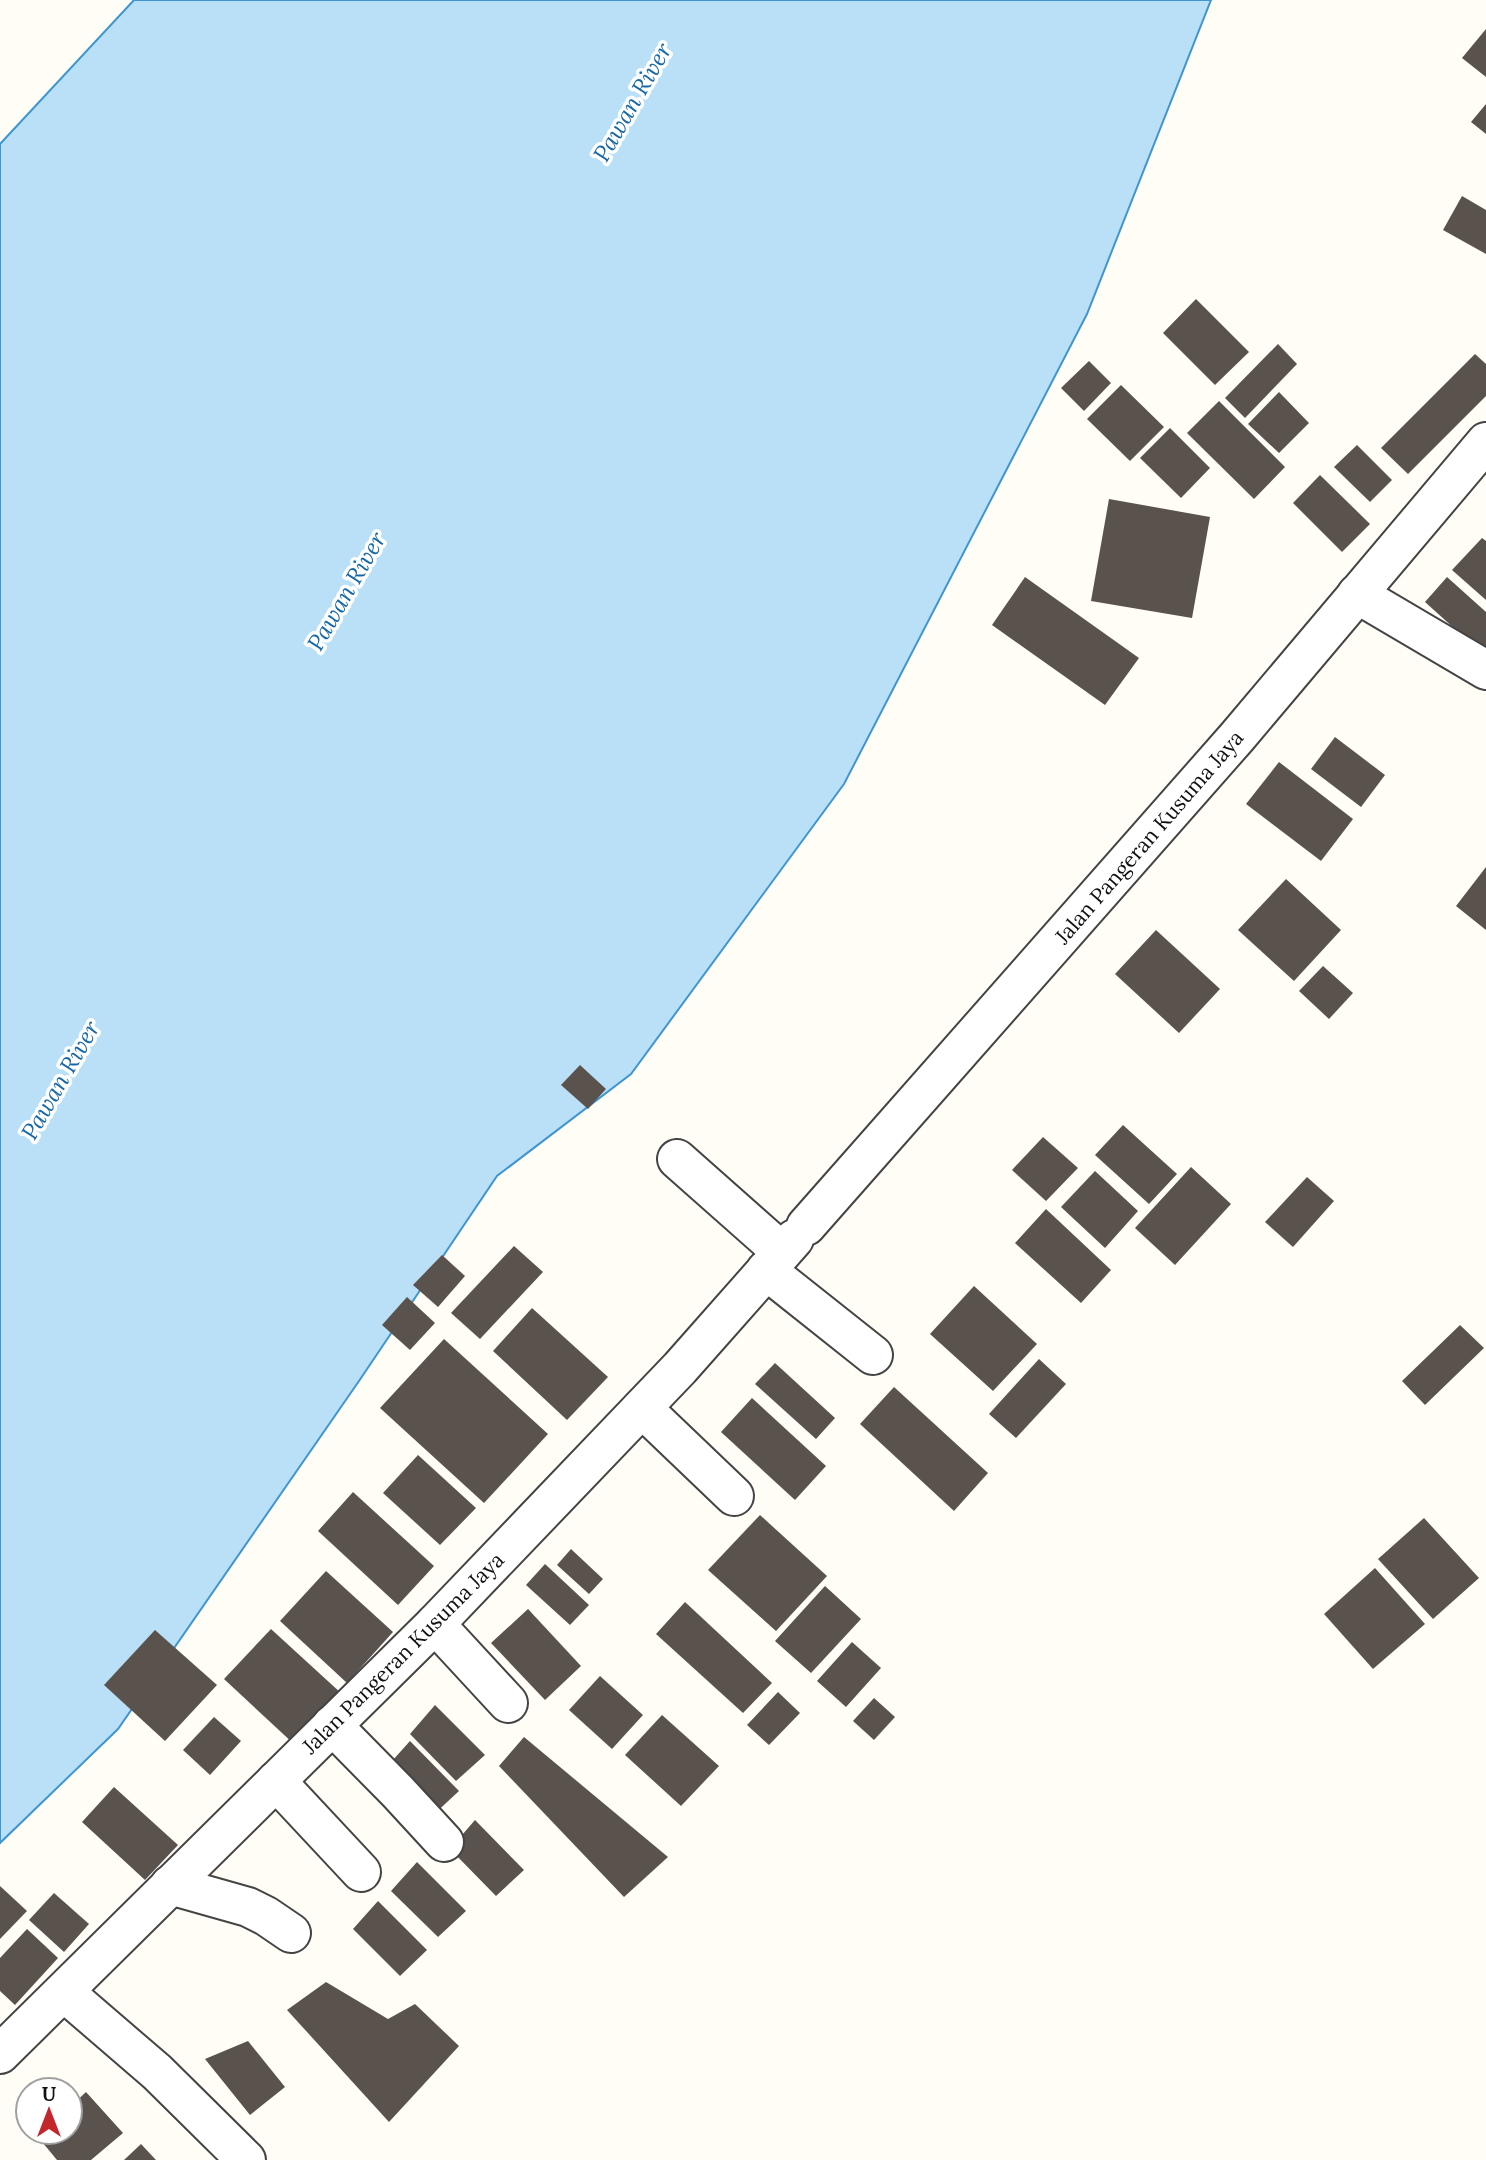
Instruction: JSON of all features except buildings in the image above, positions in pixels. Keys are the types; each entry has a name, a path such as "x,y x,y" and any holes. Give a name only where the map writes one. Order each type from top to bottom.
{"street":[{"name":"Jalan Pangeran Kusuma Jaya","path":"0,2054 435,1624 642,1408 1237,737 1486,442"},
{"path":"1357,594 1486,670"},
{"path":"677,1159 787,1247 873,1355"},
{"path":"642,1408 734,1496"},
{"path":"435,1624 508,1703"},
{"path":"332,1725 444,1842"},
{"path":"276,1781 361,1872"},
{"path":"170,1885 248,1907 267,1916 291,1933"},
{"path":"64,1992 157,2072 246,2160"}],"water":[{"name":"Pawan River","path":"134,0 1211,0 1087,314 844,784 631,1074 497,1176 118,1729 0,1843 0,144"}]}
